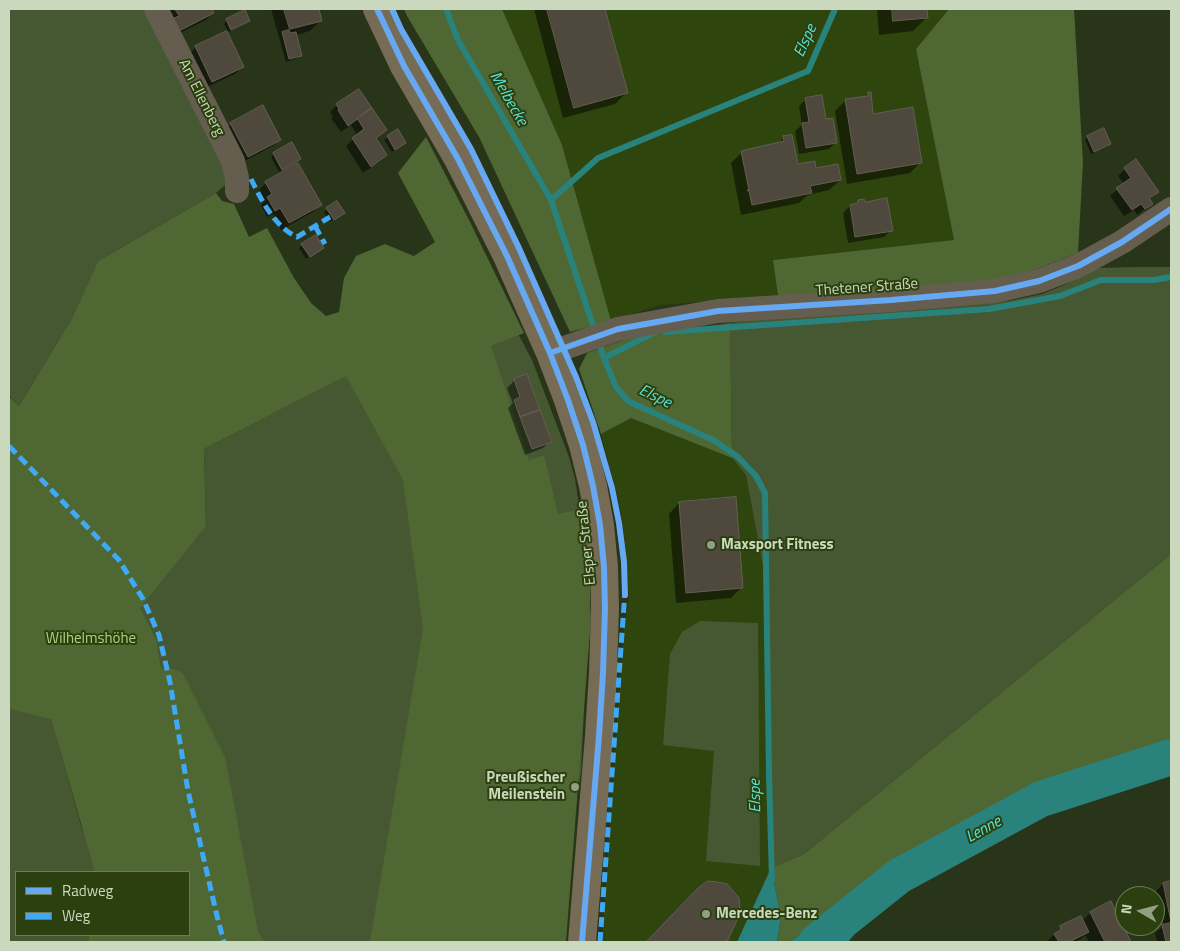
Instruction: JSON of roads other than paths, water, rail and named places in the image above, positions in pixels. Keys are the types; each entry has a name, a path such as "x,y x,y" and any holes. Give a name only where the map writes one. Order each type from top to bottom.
{"main road":[{"name":"Elsper Straße","path":"377,9 404,66 458,159 507,256 568,400 583,445 593,486 600,525 605,608 599,727 582,942"}],"street":[{"name":"Am Ellenberg","path":"156,9 233,161 237,178 237,190"},
{"name":"Thetener Straße","path":"550,354 618,329 718,311 985,292 1039,281 1078,266 1122,242 1171,209"}],"water":[{"path":"771,868 781,917 777,942 737,942"},
{"path":"888,893 848,942 790,942 811,926"}],"waterway":[{"name":"Melbecke","path":"446,9 458,40 551,200"},
{"name":"Elspe","path":"772,880 765,493 756,476 738,457 715,441 628,401 616,387 604,358 551,200 598,158 808,71 835,9"},
{"path":"665,332 989,309 1060,296 1101,280 1154,280 1171,277"},
{"path":"604,358 655,332"},
{"name":"Lenne","path":"816,942 899,876 1041,799 1171,757"}],"place":[{"name":"Maxsport Fitness","path":"711,545"},
{"name":"Preußischer Meilenstein","path":"575,787"},
{"name":"Mercedes-Benz","path":"706,914"}],"park label":[{"name":"Wilhelmshöhe","path":"91,639"}]}
